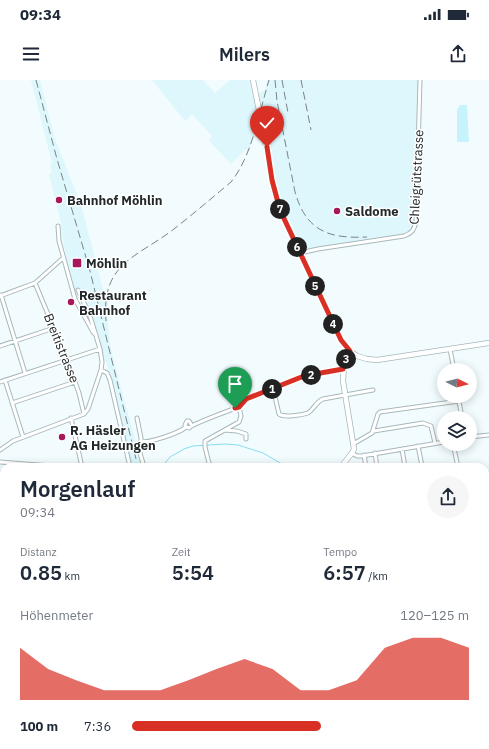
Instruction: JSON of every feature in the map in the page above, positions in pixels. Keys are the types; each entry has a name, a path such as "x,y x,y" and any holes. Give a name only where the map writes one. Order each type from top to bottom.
{"street":[{"path":"253,80 276,196 286,224 341,340 350,351 367,359 378,360 489,343"},
{"name":"Chleigrütstrasse","path":"300,253 404,236 411,233 416,222 420,80"},
{"path":"58,226 59,241 76,303 96,335"},
{"path":"25,373 0,296 36,283 63,258"},
{"name":"Breitistrasse","path":"36,283 67,360 79,393 84,414"},
{"path":"0,450 13,441 84,414 89,405 101,370 102,362 100,349 90,316 78,290"},
{"path":"0,346 14,340 33,336 54,328"},
{"path":"0,382 100,349"},
{"path":"450,349 453,363"},
{"path":"344,463 352,453 353,444 344,395 343,369 344,363 350,351"},
{"path":"141,441 146,443 166,437 186,427 185,425 187,421 191,422 191,424 209,419 240,406 246,399 304,376 343,369"},
{"path":"101,370 107,373 110,380 129,463"},
{"path":"5,380 23,437"},
{"path":"209,463 205,441 240,420 240,406 236,401 231,381"},
{"path":"12,403 75,382"},
{"path":"273,388 279,414 284,417 307,413 319,401 373,390"},
{"path":"374,431 378,414 380,412 445,403"},
{"path":"71,418 81,463"},
{"path":"137,418 141,441 140,453 143,463"},
{"path":"352,453 357,456 435,443 431,426 423,424 374,431 353,444"},
{"path":"225,430 238,431 246,434 246,439"},
{"path":"477,437 489,434"},
{"path":"418,446 421,463"},
{"path":"402,449 405,463"},
{"path":"455,451 457,463"},
{"path":"375,453 376,463"},
{"path":"364,455 365,463"}],"shaded area":[{"path":"31,80 40,80 55,139 82,208 104,293 108,294 107,312 110,345 142,463 133,463 107,364 90,307 88,308 82,297 77,299 67,260 61,223 49,174 52,173 50,164 52,163"},
{"path":"152,80 203,80 215,93 230,80 250,80 258,119 249,152 246,149 231,164 209,141 212,136 192,114 185,121"},
{"path":"267,80 420,80 415,228 404,236 304,252 288,224 277,195 266,124 258,94 265,90"},
{"path":"460,105 467,105 469,142 457,142 457,110"},
{"path":"111,377 133,463 130,463"}],"waterway":[{"path":"165,463 170,457 193,446 225,444 238,445 263,453 280,463"}],"railway":[{"path":"36,80 57,159 90,271 137,463"},
{"path":"106,321 106,302 109,286 115,274 134,256 188,218 231,182 238,172 250,147 269,80"},
{"path":"275,80 277,101 295,192 306,216 313,224 330,234 367,237"},
{"path":"282,80 288,113"},
{"path":"301,80 311,130"}],"place":[{"name":"Bahnhof Möhlin","path":"59,200"},
{"name":"Saldome","path":"337,211"},
{"name":"Möhlin","path":"77,263"},
{"name":"Restaurant Bahnhof","path":"71,302"},
{"name":"R. Häsler AG Heizungen","path":"62,437"}],"route":[{"path":"235,408 239,407 246,399 304,376 343,369 344,363 350,351 341,340 280,210 272,180 267,147"}]}
